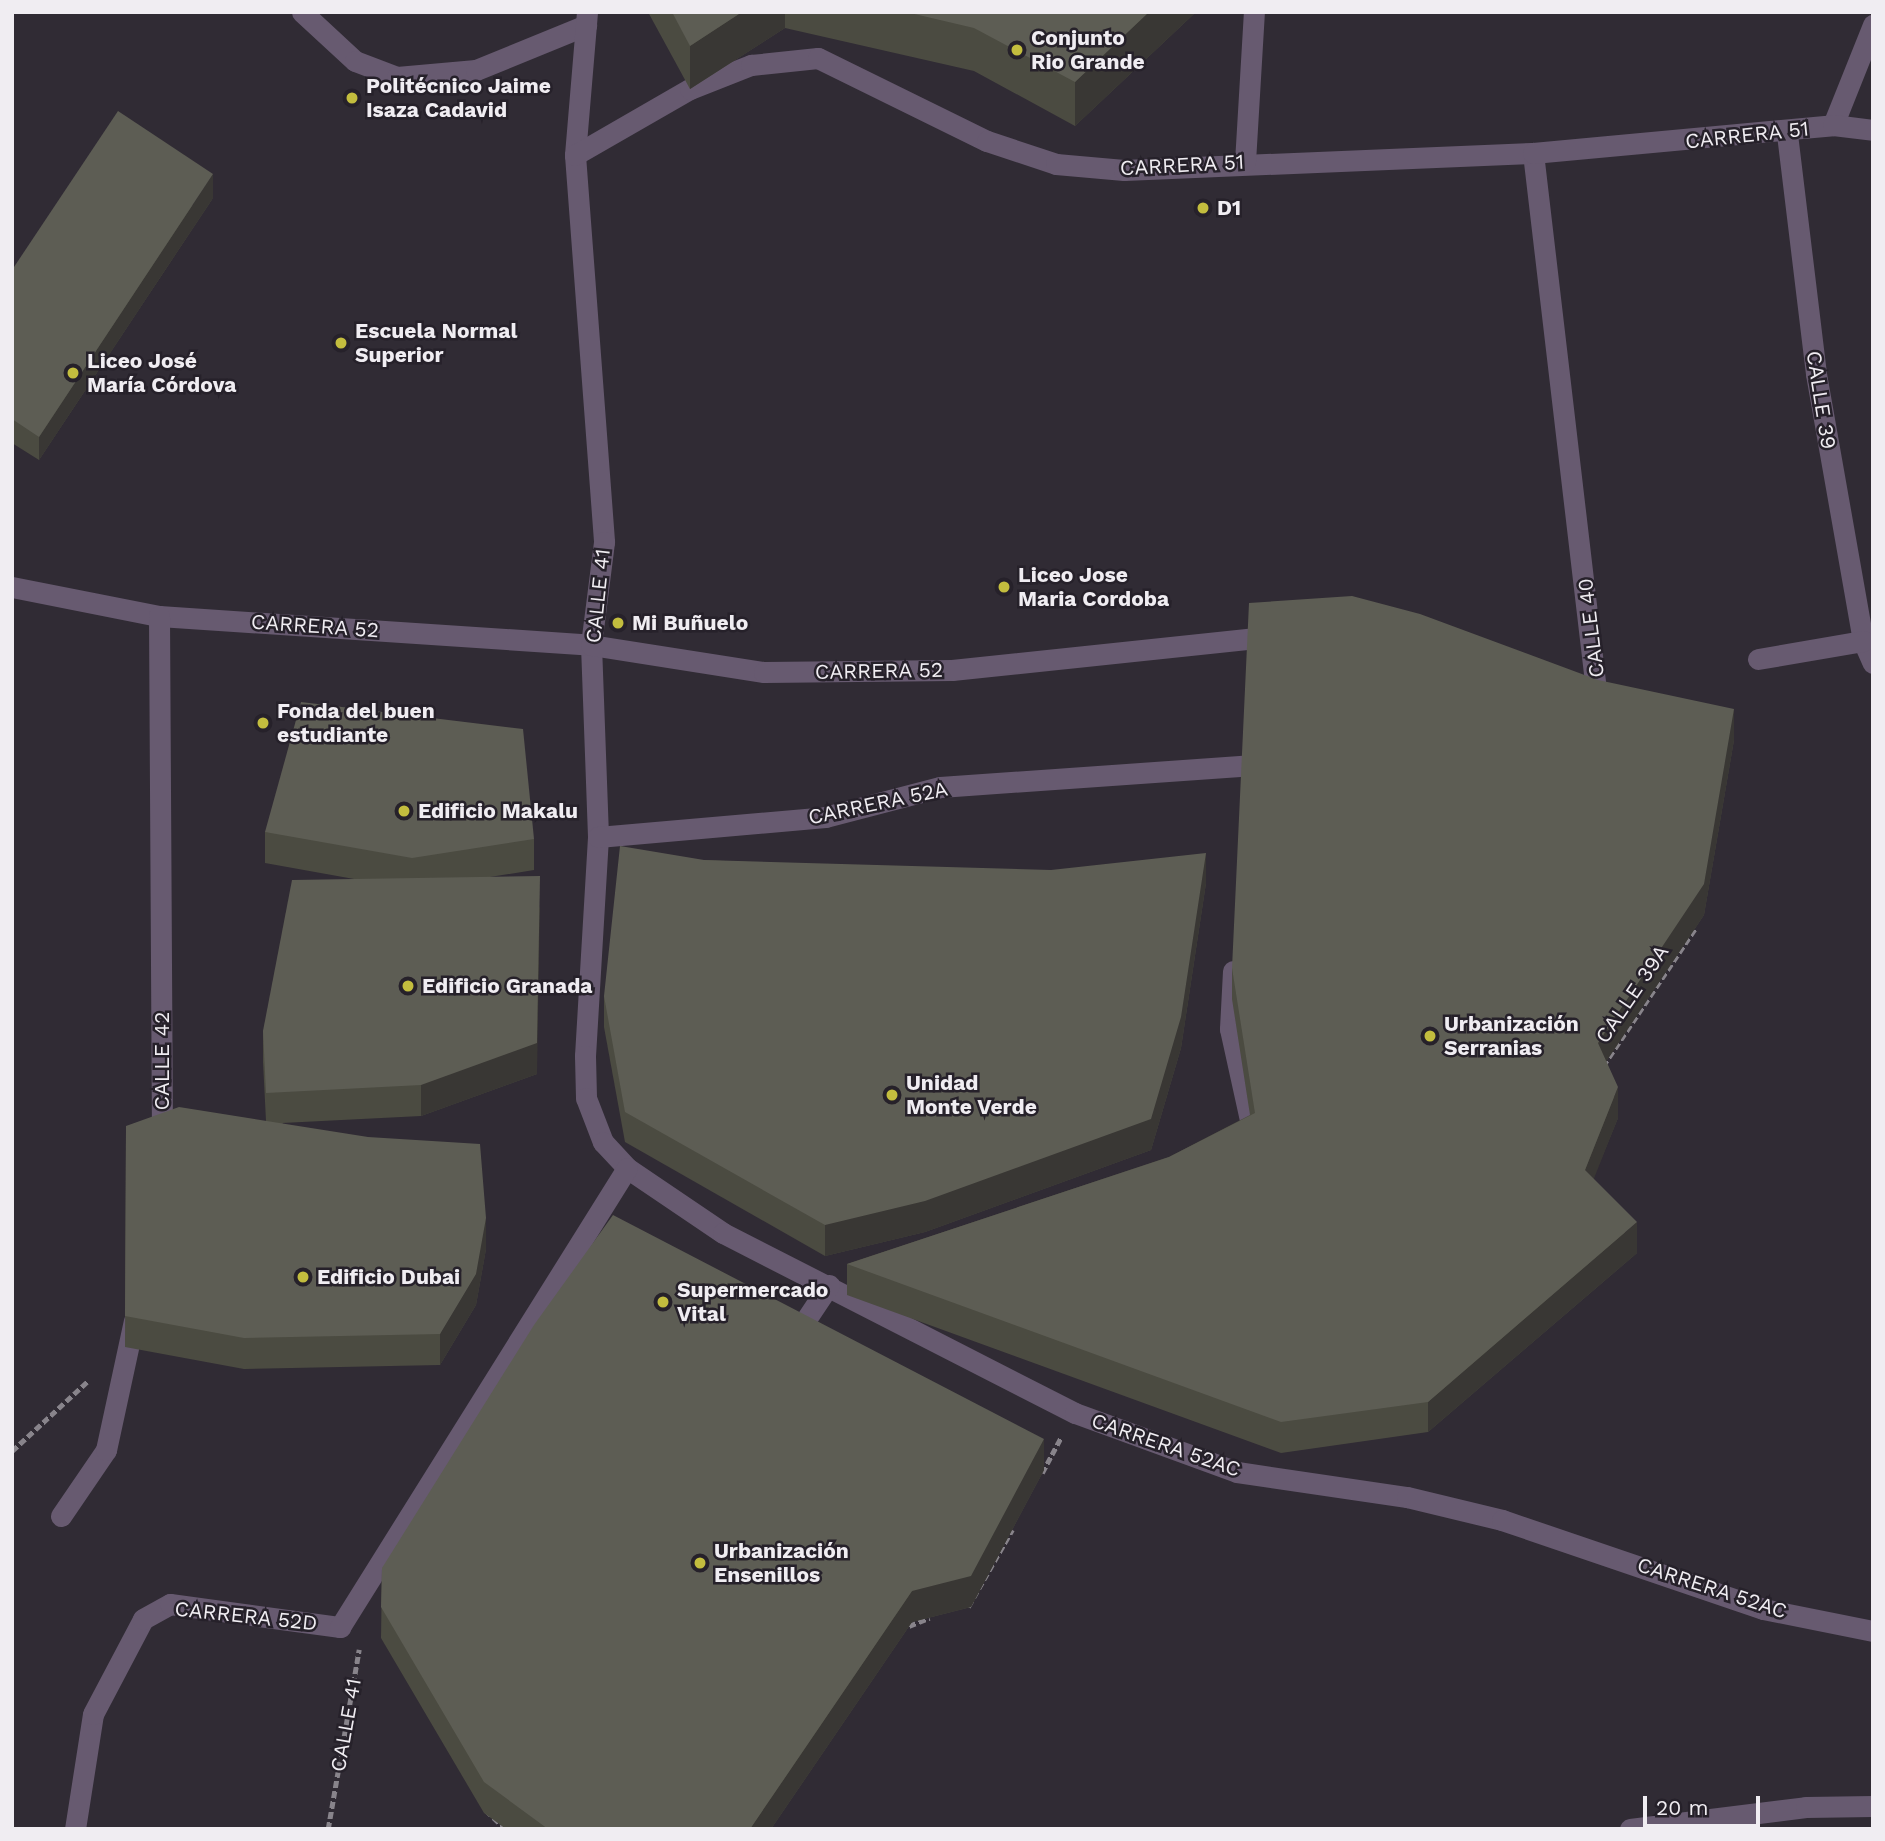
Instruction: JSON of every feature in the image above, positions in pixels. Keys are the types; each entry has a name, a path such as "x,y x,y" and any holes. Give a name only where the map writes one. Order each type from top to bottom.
{"street":[{"path":"302,12 355,61 397,77 476,70 586,19"},
{"path":"1245,162 1254,12"},
{"name":"CALLE 41","path":"586,19 575,155 604,542 591,645 598,837 596,1027 586,1098 603,1142 627,1168"},
{"path":"1833,125 1873,25"},
{"name":"CARRERA 51","path":"575,155 691,89 751,65 818,58 987,141 1056,164 1124,170 1245,162 1534,153 1787,134 1833,125 1873,130"},
{"name":"CALLE 39","path":"1787,134 1816,374 1863,641 1873,663"},
{"name":"CALLE 40","path":"1534,153 1596,718"},
{"name":"CARRERA 52","path":"12,587 159,616 591,645 764,673 952,670 1249,634 1299,637"},
{"name":"CALLE 42","path":"159,616 162,1156"},
{"path":"1247,660 1249,634"},
{"path":"1758,659 1863,641"},
{"path":"1573,702 1596,718 1625,717"},
{"path":"1241,792 1244,740"},
{"name":"CARRERA 52A","path":"598,837 825,817 940,788 1242,766"},
{"path":"1234,948 1230,1029 1258,1162"},
{"path":"340,1627 627,1168"},
{"name":"CARRERA 52AC","path":"627,1168 723,1233 1074,1413 1237,1472 1407,1497 1502,1520 1763,1609 1873,1631"},
{"path":"783,1354 838,1290 880,1283"},
{"path":"61,1516 106,1450 125,1347 144,1295"},
{"name":"CARRERA 52D","path":"75,1829 93,1714 125,1643 144,1619 170,1604 340,1627"},
{"path":"1630,1829 1806,1807 1873,1805"}],"path":[{"name":"CALLE 39A","path":"1598,1073 1704,915"},
{"path":"12,1451 125,1347"},
{"path":"1038,1481 1074,1413"},
{"path":"959,1610 971,1607 1014,1527"},
{"path":"905,1633 912,1622 936,1616"},
{"name":"CALLE 41","path":"328,1829 359,1650 340,1627"},
{"path":"491,1802 484,1813 506,1829"}],"building":[{"path":"672,12 742,12 690,46"},
{"path":"906,12 1149,12 1075,82 974,28"},
{"path":"118,111 213,174 39,437 12,419 12,270"},
{"name":"Urbanización Serranias","path":"1352,596 1420,614 1598,680 1734,709 1704,884 1598,1043 1618,1087 1585,1170 1637,1222 1428,1402 1281,1422 847,1264 1169,1157 1255,1113 1232,968 1249,603"},
{"name":"Edificio Makalu","path":"301,702 523,729 534,839 412,858 265,832"},
{"name":"Unidad Monte Verde","path":"620,846 704,860 1051,870 1206,853 1181,1017 1151,1119 925,1201 825,1225 625,1112 604,996"},
{"name":"Edificio Granada","path":"540,876 537,1043 421,1085 266,1093 263,1031 292,880"},
{"name":"Edificio Dubai","path":"179,1107 368,1137 480,1144 486,1218 476,1274 440,1334 244,1338 125,1316 126,1126"},
{"name":"Urbanización Ensenillos","path":"613,1215 1044,1439 971,1576 912,1591 750,1829 548,1829 484,1782 381,1607 382,1568 534,1325"}],"place":[{"name":"Conjunto Rio Grande","path":"1017,50"},
{"name":"Politécnico Jaime Isaza Cadavid","path":"352,98"},
{"name":"D1","path":"1203,208"},
{"name":"Escuela Normal Superior","path":"341,343"},
{"name":"Liceo José María Córdova","path":"73,373"},
{"name":"Liceo Jose Maria Cordoba","path":"1004,587"},
{"name":"Mi Buñuelo","path":"618,623"},
{"name":"Fonda del buen estudiante","path":"263,723"},
{"name":"Edificio Makalu","path":"404,811"},
{"name":"Edificio Granada","path":"408,986"},
{"name":"Urbanización Serranias","path":"1430,1036"},
{"name":"Unidad Monte Verde","path":"892,1095"},
{"name":"Edificio Dubai","path":"303,1277"},
{"name":"Supermercado Vital","path":"663,1302"},
{"name":"Urbanización Ensenillos","path":"700,1563"}]}
